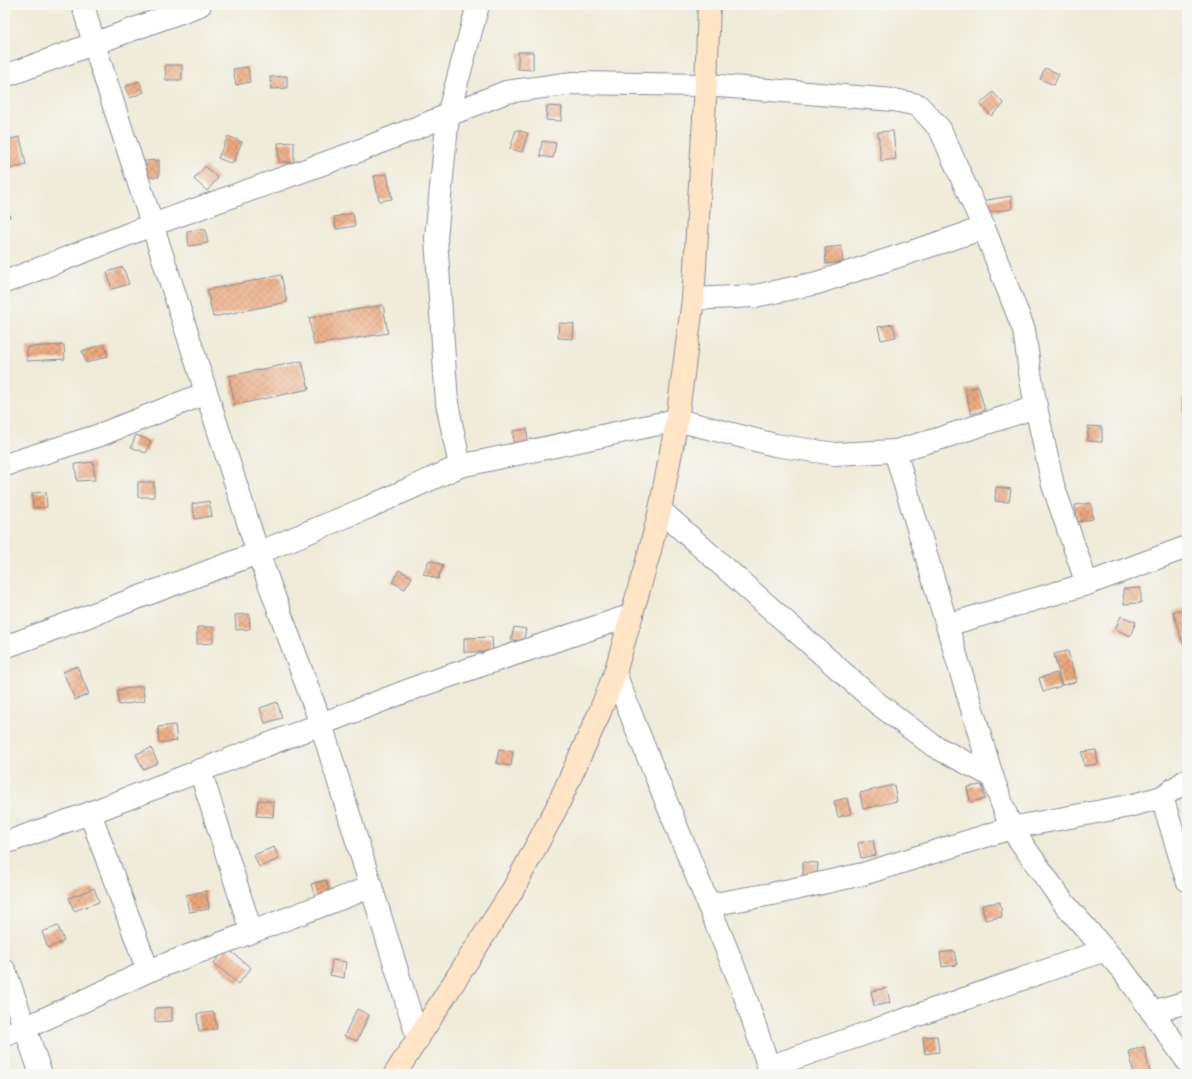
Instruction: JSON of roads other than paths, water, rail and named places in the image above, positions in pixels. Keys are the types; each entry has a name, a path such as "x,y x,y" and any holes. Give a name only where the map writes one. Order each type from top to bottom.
{"main road":[{"path":"395,1074 511,893 556,809 599,714 615,673 660,510 677,420 693,298 706,85 709,5"}],"street":[{"path":"83,5 94,44 258,554 321,724 418,1039"},
{"path":"5,76 200,5"},
{"path":"460,466 447,403 436,238 448,115 478,5"},
{"path":"5,282 152,225 356,152 506,92 573,83 706,85 894,100 918,105 940,129 984,228 1024,330 1036,407 1053,485 1087,584"},
{"path":"693,298 755,296 817,283 984,228"},
{"path":"5,465 97,436 206,393"},
{"path":"5,647 258,554 369,507 460,466 677,420 775,444 835,454 895,451 938,440 1036,407"},
{"path":"895,451 992,776 1010,828 1063,902 1124,972 1187,1061"},
{"path":"660,510 877,704 934,746 992,776"},
{"path":"947,626 1087,584 1187,547"},
{"path":"5,843 90,813 425,684 632,615"},
{"path":"615,673 742,988 770,1070 1105,950"},
{"path":"200,770 251,931"},
{"path":"708,905 772,894 863,874 1010,828 1129,806 1162,797 1187,780"},
{"path":"1162,797 1187,880"},
{"path":"90,813 148,971"},
{"path":"15,1032 148,971 371,887"},
{"path":"5,971 15,1032 41,1074"},
{"path":"1152,1012 1187,1002"}]}
